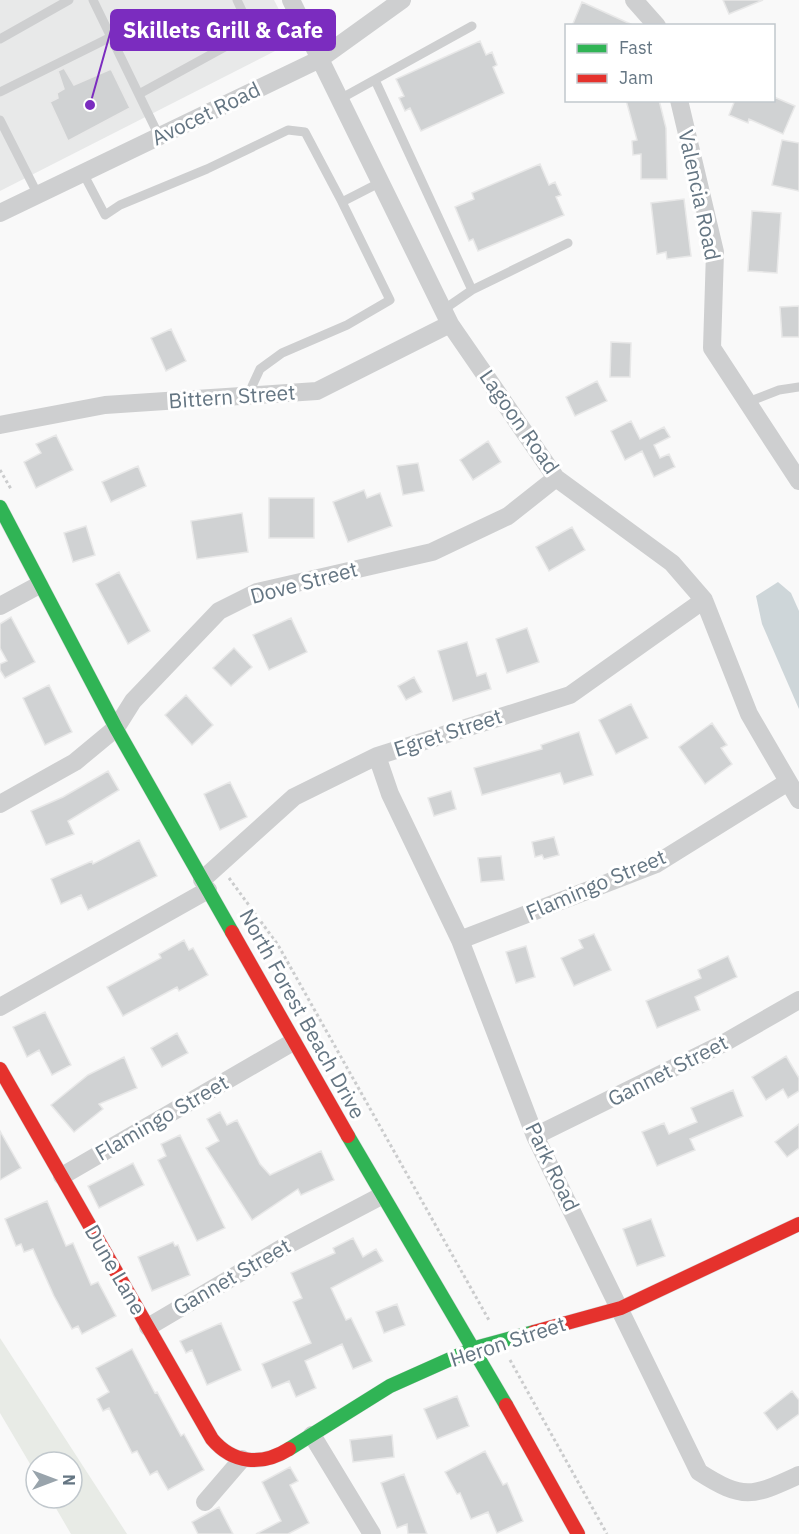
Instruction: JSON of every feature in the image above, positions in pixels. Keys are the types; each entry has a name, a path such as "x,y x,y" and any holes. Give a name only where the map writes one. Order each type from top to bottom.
{"street":[{"name":"Lagoon Road","path":"291,0 446,317 556,477 672,563 704,600 749,714 799,800"},
{"name":"Avocet Road","path":"0,213 320,59 402,0"},
{"path":"634,0 655,24"},
{"name":"Valencia Road","path":"679,102 715,252 712,348 799,481"},
{"name":"Bittern Street","path":"0,425 105,405 317,391 446,317"},
{"name":"Dove Street","path":"0,804 75,762 116,729 133,701 219,611 257,592 432,552 508,516 556,477"},
{"name":"North Forest Beach Drive","path":"0,507 116,729 381,1196 475,1348 578,1534"},
{"path":"0,606 39,585"},
{"name":"Egret Street","path":"0,1007 205,885 220,865 294,797 377,756 570,695 704,600"},
{"name":"Park Road","path":"377,756 390,794 460,940 535,1136 621,1308 699,1472 726,1489 760,1493 799,1475"},
{"name":"Flamingo Street","path":"460,940 656,864 788,782"},
{"name":"Gannet Street","path":"535,1136 724,1043 799,1000"},
{"name":"Flamingo Street","path":"62,1176 293,1042"},
{"name":"Dune Lane","path":"0,1069 212,1439 222,1451 242,1459"},
{"name":"Gannet Street","path":"148,1327 282,1248 381,1196"},
{"name":"Heron Street","path":"242,1459 273,1459 390,1386 475,1348 621,1308 799,1224"},
{"path":"312,1435 372,1534"},
{"path":"205,1502 242,1459"}],"lane":[{"path":"0,39 69,0"},
{"path":"93,0 159,136"},
{"path":"139,94 252,32 237,0"},
{"path":"340,99 472,26"},
{"path":"0,92 111,37"},
{"path":"375,80 472,290"},
{"path":"0,120 38,195"},
{"path":"83,173 105,215 120,205 207,169 288,130 305,132 390,300 347,325 282,353 260,369 248,395"},
{"path":"342,202 381,183"},
{"path":"446,317 472,290 568,243"},
{"path":"748,402 779,390 799,387"}],"path":[{"path":"0,470 11,490"},
{"path":"220,865 278,945 607,1534"}],"shaded area":[{"path":"0,0 274,0 290,31 279,49 0,191"},
{"path":"778,582 791,593 799,611 799,709 762,624 756,596"},
{"path":"0,1338 73,1450 24,1450 24,1454 0,1413"},
{"path":"84,1468 127,1534 71,1534 57,1510 84,1510"}],"building":[{"path":"723,0 763,0 729,14"},
{"path":"582,2 631,24 573,24"},
{"path":"480,41 486,55 492,52 497,65 493,67 504,93 421,131 410,108 405,111 399,98 404,96 396,79"},
{"path":"64,68 74,85 111,69 130,108 68,141 50,102 58,98 57,93 64,89 58,71"},
{"path":"775,97 795,106 783,134 749,119 748,123 729,115 734,102 775,102"},
{"path":"627,102 660,102 666,128 667,179 641,179 641,154 633,155 632,141 637,140"},
{"path":"782,140 799,143 799,191 772,185"},
{"path":"540,164 549,185 555,182 561,195 556,197 564,215 478,251 473,239 469,241 455,207 474,199 472,193"},
{"path":"684,199 691,256 667,259 666,252 657,254 651,203"},
{"path":"752,211 781,213 777,273 748,271"},
{"path":"799,306 799,337 782,337 780,307"},
{"path":"171,329 186,361 166,371 151,338"},
{"path":"611,342 631,343 630,377 610,377"},
{"path":"597,381 607,401 575,416 566,397"},
{"path":"631,421 640,439 664,427 670,437 654,445 660,458 669,454 675,467 654,477 642,451 625,460 611,431"},
{"path":"56,435 73,470 36,488 24,462 41,453 36,444"},
{"path":"488,441 501,462 473,480 460,460"},
{"path":"418,463 424,491 403,495 397,466"},
{"path":"138,466 146,486 111,502 102,482"},
{"path":"364,490 367,498 380,493 392,526 348,542 333,502"},
{"path":"269,498 314,498 314,538 269,538"},
{"path":"242,513 248,552 197,559 191,521"},
{"path":"86,526 95,555 73,562 64,533"},
{"path":"572,527 585,550 549,571 536,547"},
{"path":"119,572 150,631 128,644 96,584"},
{"path":"11,617 35,662 5,678 0,670 0,664 7,661 0,648 0,624"},
{"path":"291,618 307,652 269,670 253,635"},
{"path":"527,628 539,662 507,673 496,639"},
{"path":"467,642 477,676 486,673 491,689 453,701 438,651"},
{"path":"234,648 252,667 231,686 213,668"},
{"path":"414,677 422,692 406,700 398,686"},
{"path":"49,685 72,732 45,745 23,698"},
{"path":"186,695 213,725 192,745 165,715"},
{"path":"631,704 648,738 616,754 599,720"},
{"path":"712,723 727,745 721,748 732,764 705,784 679,747"},
{"path":"579,732 593,775 564,784 560,773 482,795 474,768 542,749 541,745"},
{"path":"108,771 119,790 68,821 74,834 46,845 31,811 63,797"},
{"path":"230,782 247,817 220,830 204,794"},
{"path":"451,791 456,809 434,816 428,798"},
{"path":"554,837 559,855 544,859 542,855 535,857 532,842"},
{"path":"139,840 157,876 88,910 81,895 61,904 51,879 92,861 93,864"},
{"path":"501,856 504,880 481,882 478,858"},
{"path":"594,934 611,970 574,986 561,958 583,948 579,940"},
{"path":"184,940 189,950 193,948 208,975 179,991 177,987 123,1016 107,987 161,958 159,954"},
{"path":"526,946 535,977 516,983 506,952"},
{"path":"728,956 737,977 695,997 700,1010 657,1028 646,1001 701,978 698,970"},
{"path":"45,1012 71,1065 52,1075 39,1050 27,1057 13,1027"},
{"path":"177,1033 188,1053 162,1067 151,1048"},
{"path":"786,1056 799,1078 799,1091 788,1098 783,1089 766,1100 752,1077"},
{"path":"124,1057 137,1088 99,1104 103,1109 74,1132 51,1105 88,1075"},
{"path":"733,1090 743,1116 690,1139 695,1150 657,1166 642,1132 664,1123 669,1134 697,1122 691,1108"},
{"path":"220,1112 227,1125 237,1120 260,1164 270,1175 321,1151 334,1180 301,1195 298,1189 252,1220 206,1148 219,1141 207,1119"},
{"path":"799,1124 799,1148 787,1157 775,1142"},
{"path":"0,1131 21,1168 0,1180"},
{"path":"180,1135 225,1228 197,1241 158,1160 166,1156 161,1144"},
{"path":"133,1163 144,1185 99,1208 88,1186"},
{"path":"47,1201 66,1246 73,1243 91,1285 98,1282 116,1316 82,1334 78,1326 72,1329 33,1249 24,1252 21,1244 16,1246 5,1219"},
{"path":"651,1219 665,1256 637,1266 623,1229"},
{"path":"353,1238 363,1257 376,1249 383,1261 331,1288 346,1320 351,1318 372,1361 353,1369 342,1344 305,1361 316,1388 296,1397 289,1381 272,1388 262,1364 311,1343 293,1302 302,1298 291,1273 335,1253 333,1248"},
{"path":"173,1242 175,1246 178,1245 190,1275 152,1291 138,1257"},
{"path":"397,1304 405,1325 384,1333 376,1312"},
{"path":"221,1323 241,1370 207,1385 192,1350 186,1353 180,1341"},
{"path":"132,1349 155,1393 157,1392 181,1436 184,1434 204,1470 168,1490 157,1471 150,1475 137,1451 132,1453 109,1408 103,1411 97,1399 109,1392 96,1368"},
{"path":"792,1391 799,1400 799,1414 777,1430 764,1413"},
{"path":"457,1396 469,1426 437,1439 424,1409"},
{"path":"392,1435 394,1457 353,1462 350,1440"},
{"path":"485,1451 503,1485 507,1483 523,1521 497,1533 488,1512 471,1519 460,1493 457,1494 445,1472"},
{"path":"290,1467 298,1481 290,1485 309,1523 288,1534 256,1534 281,1521 262,1482"},
{"path":"404,1474 427,1534 408,1534 407,1524 397,1528 381,1483"},
{"path":"219,1507 233,1534 198,1534 192,1522"}],"traffic: fast":[{"path":"0,507 116,728 232,932"},
{"path":"348,1136 506,1405"},
{"path":"289,1449 390,1386 475,1348 534,1332"}],"traffic: jam":[{"path":"232,932 348,1136"},
{"path":"0,1069 212,1439 229,1454 248,1460 269,1458 289,1449"},
{"path":"534,1332 621,1308 799,1224"},
{"path":"506,1405 578,1534"}],"place":[{"name":"Skillets Grill & Cafe","path":"90,105"}]}
